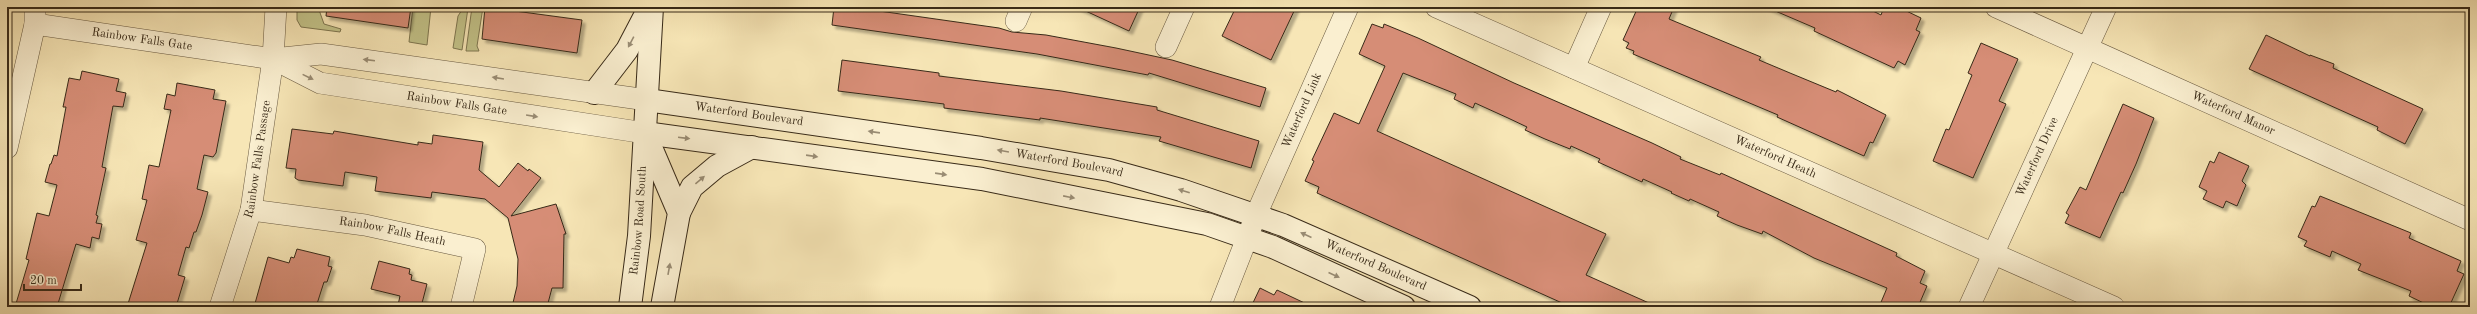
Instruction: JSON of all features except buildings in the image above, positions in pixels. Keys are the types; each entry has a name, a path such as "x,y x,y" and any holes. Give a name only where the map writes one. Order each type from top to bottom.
{"street":[{"name":"Rainbow Falls Passage","path":"220,307 251,210 273,59 276,7"},
{"path":"594,93 627,50 650,7"},
{"name":"Rainbow Road South","path":"630,307 639,236 647,100 650,7"},
{"path":"1166,47 1184,7"},
{"name":"Waterford Link","path":"1220,307 1256,215 1348,7"},
{"name":"Waterford Heath","path":"1436,7 2114,307"},
{"path":"1574,68 1601,7"},
{"name":"Waterford Manor","path":"1996,7 2470,220"},
{"name":"Waterford Drive","path":"1970,307 2106,7"},
{"name":"Rainbow Falls Gate","path":"35,16 273,59 321,54 647,100"},
{"path":"7,148 35,16"},
{"name":"Rainbow Falls Gate","path":"273,59 320,83 645,133"},
{"name":"Waterford Boulevard","path":"647,100 981,148 1109,170 1181,190 1256,215 1470,307"},
{"path":"645,133 982,179 1207,224 1247,237 1404,307"},
{"name":"Rainbow Road South","path":"645,133 679,212"},
{"path":"662,307 679,212 692,186 717,166 752,147"},
{"name":"Rainbow Falls Heath","path":"251,210 365,225 475,249 461,307"}],"green space":[{"path":"297,7 318,7 324,24 341,29 340,32 301,27 297,20"},
{"path":"413,7 431,7 427,45 409,42"},
{"path":"464,7 468,8 462,50 453,48 458,16"},
{"path":"472,7 483,7 477,46 479,51 466,51"}]}
